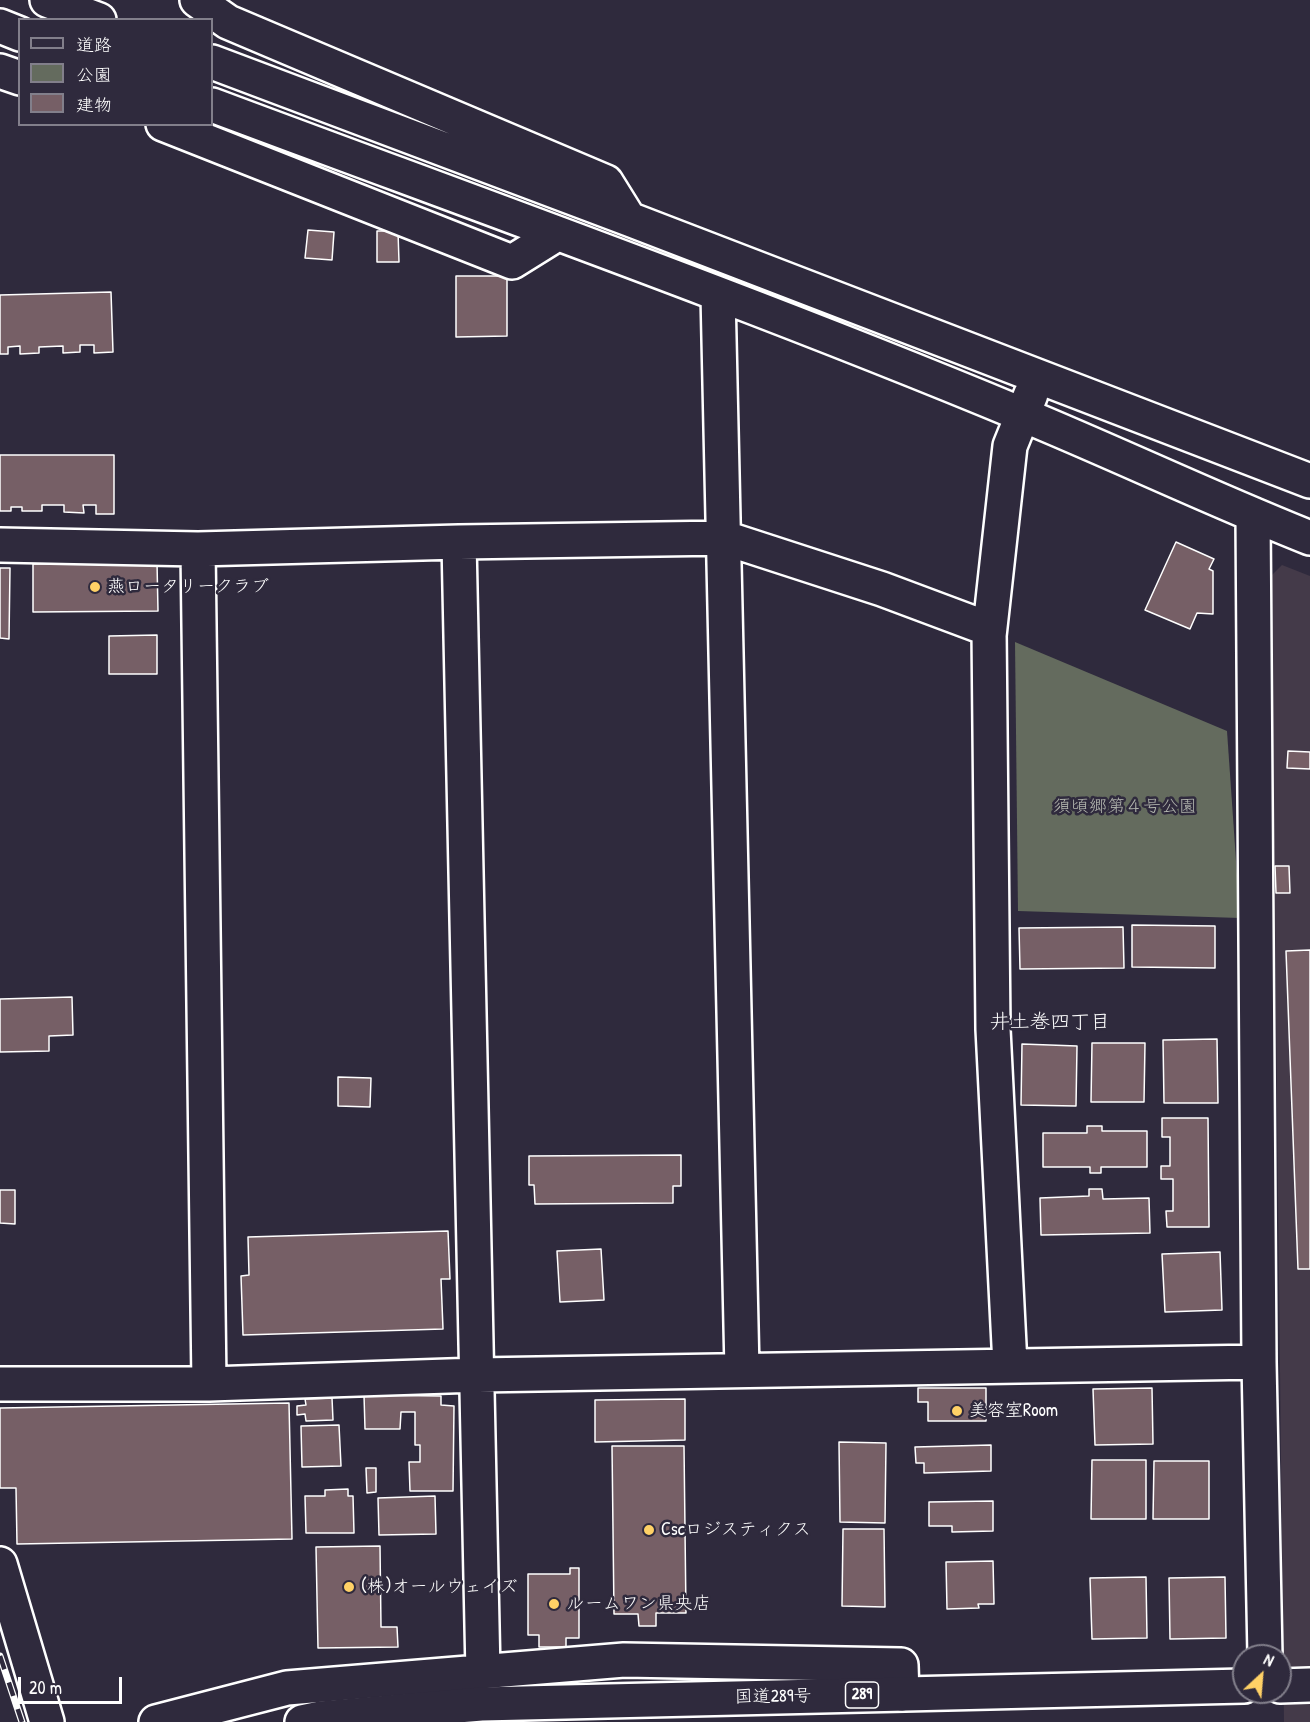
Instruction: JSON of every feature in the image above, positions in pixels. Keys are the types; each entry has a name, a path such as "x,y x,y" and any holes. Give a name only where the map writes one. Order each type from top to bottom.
{"main road":[{"path":"47,0 94,18"},
{"path":"197,0 228,22 606,182 629,219"},
{"path":"0,26 18,32"},
{"path":"213,62 629,219 1310,481"},
{"path":"0,71 18,77"},
{"path":"213,105 718,294 1022,414 1310,538"},
{"path":"168,126 512,262 557,234"},
{"path":"718,294 742,1370"},
{"path":"989,636 1010,446 1038,376"},
{"path":"1253,515 1259,1362 1265,1644"},
{"path":"0,545 198,549 725,538 914,601 989,629 993,1029 1010,1365"},
{"path":"459,542 483,1672"},
{"path":"198,549 208,1384"},
{"path":"0,1384 208,1384 478,1375 1259,1362"},
{"path":"0,1564 46,1722"},
{"path":"156,1722 287,1688 624,1660 901,1665 902,1694"},
{"path":"1292,1686 1310,1685"},
{"name":"国道289号","path":"302,1722 321,1718 481,1704 1232,1686"}],"shaded area":[{"path":"1282,565 1310,576 1310,1722 1284,1722 1284,1704 1292,1704 1292,1644 1283,1644 1271,576"}],"green space":[{"name":"須頃郷第４号公園","path":"1015,642 1227,731 1240,918 1018,911"}],"building":[{"path":"308,230 334,232 332,260 305,258"},
{"path":"377,231 398,231 399,262 377,262"},
{"path":"456,276 507,276 507,336 456,337"},
{"path":"111,292 113,352 94,353 94,345 80,345 80,352 63,353 63,346 39,347 39,353 20,354 20,346 8,347 8,354 0,354 0,295"},
{"path":"0,455 114,455 114,514 96,514 96,505 83,505 84,513 64,512 64,505 42,505 42,511 22,511 22,507 11,507 11,511 0,511"},
{"path":"1176,542 1214,559 1209,569 1213,571 1213,614 1197,613 1190,629 1145,610"},
{"name":"燕ロータリークラブ","path":"157,562 158,611 33,612 33,564"},
{"path":"0,568 10,568 9,639 0,638"},
{"path":"157,635 157,674 109,674 109,636"},
{"path":"1288,751 1310,752 1310,769 1287,768"},
{"path":"1275,866 1289,866 1290,893 1276,893"},
{"path":"1132,925 1215,926 1215,968 1132,967"},
{"path":"1123,927 1124,968 1020,969 1019,928"},
{"path":"1310,950 1310,1269 1298,1269 1286,951"},
{"path":"72,997 73,1035 49,1036 49,1051 0,1052 0,999"},
{"path":"1217,1039 1218,1103 1164,1103 1163,1040"},
{"path":"1092,1043 1145,1043 1144,1102 1091,1102"},
{"path":"1022,1044 1077,1046 1076,1106 1021,1105"},
{"path":"338,1077 371,1078 370,1107 338,1106"},
{"path":"1162,1118 1208,1118 1209,1227 1167,1227 1166,1211 1173,1211 1173,1179 1161,1179 1161,1166 1170,1166 1170,1137 1162,1137"},
{"path":"1087,1126 1102,1126 1102,1131 1147,1131 1147,1167 1101,1167 1101,1173 1090,1173 1090,1167 1043,1167 1043,1133 1087,1133"},
{"path":"681,1155 681,1186 673,1186 673,1203 535,1204 534,1185 529,1185 529,1156"},
{"path":"1089,1189 1102,1189 1103,1199 1149,1198 1150,1233 1041,1235 1040,1198 1089,1196"},
{"path":"0,1190 15,1190 15,1224 0,1223"},
{"path":"448,1231 450,1279 441,1279 443,1329 243,1335 241,1276 249,1275 248,1237"},
{"path":"601,1249 604,1300 560,1302 557,1251"},
{"path":"1220,1252 1222,1310 1165,1312 1162,1254"},
{"name":"美容室Room","path":"918,1388 986,1388 986,1421 928,1421 928,1402 918,1402"},
{"path":"1152,1388 1153,1444 1095,1445 1093,1389"},
{"path":"364,1395 441,1396 441,1405 454,1406 453,1491 410,1491 409,1462 420,1462 420,1445 415,1445 415,1412 401,1412 400,1429 365,1429"},
{"path":"332,1398 333,1420 306,1421 305,1414 297,1415 297,1406 306,1405 305,1399"},
{"path":"685,1399 685,1440 595,1442 595,1400"},
{"path":"289,1403 292,1539 17,1544 16,1488 0,1488 0,1408"},
{"path":"339,1425 341,1466 302,1467 301,1426"},
{"path":"839,1442 886,1443 885,1523 840,1522"},
{"path":"991,1445 991,1471 924,1473 924,1463 916,1463 915,1447"},
{"name":"Cscロジスティクス","path":"612,1446 684,1446 686,1613 656,1613 656,1626 639,1626 638,1614 614,1614"},
{"path":"1092,1460 1146,1460 1146,1519 1091,1519"},
{"path":"1154,1461 1209,1461 1209,1519 1153,1519"},
{"path":"366,1468 376,1468 376,1492 367,1493"},
{"path":"348,1489 348,1496 353,1496 354,1533 306,1533 305,1496 325,1496 325,1490"},
{"path":"435,1496 436,1534 379,1535 378,1498"},
{"path":"993,1501 993,1531 952,1532 952,1526 929,1526 929,1502"},
{"path":"843,1529 884,1529 885,1607 842,1606"},
{"name":"(株)オールウェイズ","path":"380,1546 381,1627 397,1627 398,1647 318,1648 316,1547"},
{"path":"993,1561 994,1604 978,1604 979,1608 947,1609 946,1562"},
{"name":"ルームワン県央店","path":"570,1568 579,1568 579,1638 566,1638 566,1647 539,1647 539,1635 528,1635 528,1574 570,1574"},
{"path":"1146,1577 1147,1638 1092,1639 1090,1578"},
{"path":"1225,1577 1226,1638 1170,1639 1169,1578"}],"railway":[{"path":"0,1656 22,1722"}],"place":[{"name":"燕ロータリークラブ","path":"95,587"},
{"name":"美容室Room","path":"957,1411"},
{"name":"Cscロジスティクス","path":"649,1530"},
{"name":"(株)オールウェイズ","path":"349,1587"},
{"name":"ルームワン県央店","path":"554,1604"}],"district":[{"name":"井土巻四丁目","path":"1050,1023"}]}
